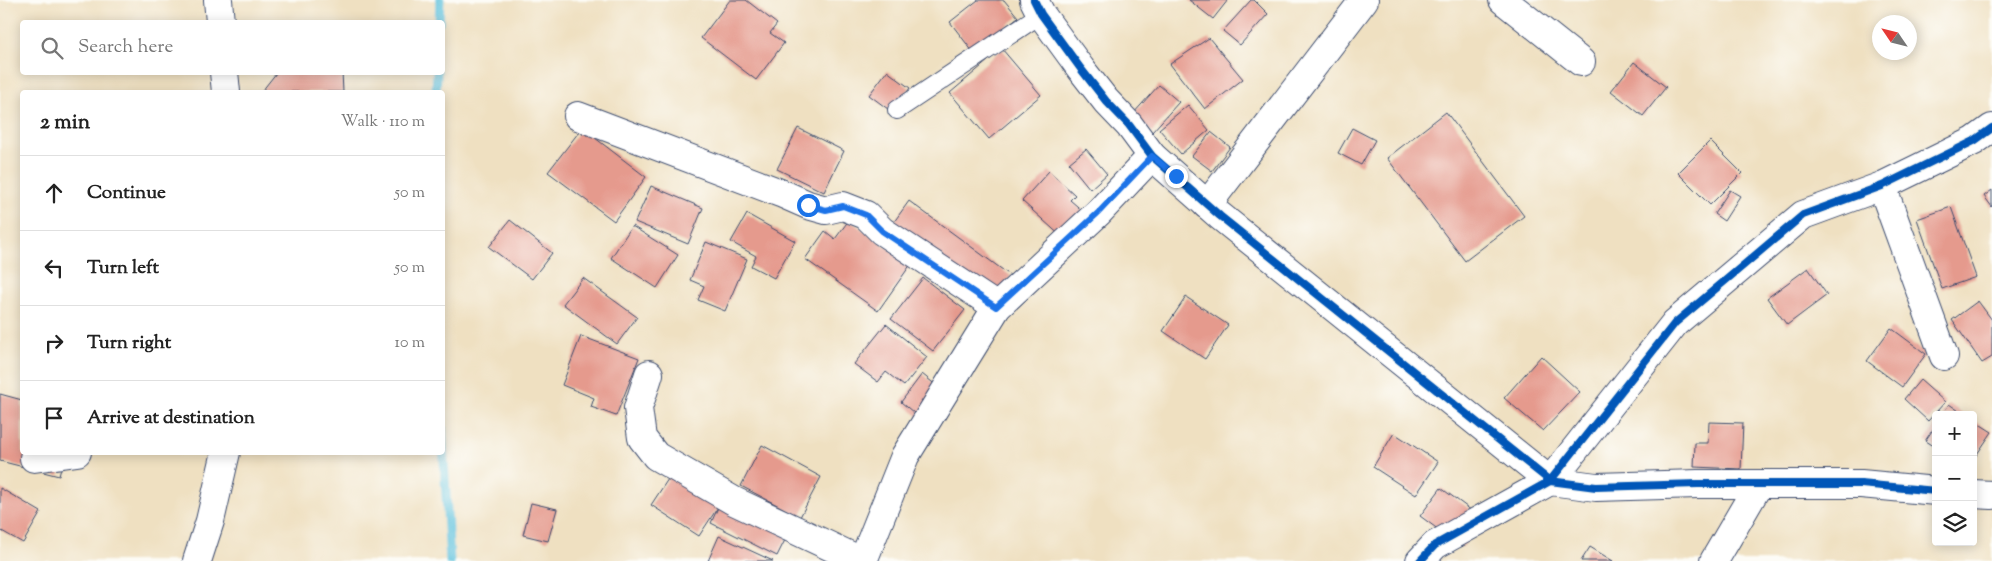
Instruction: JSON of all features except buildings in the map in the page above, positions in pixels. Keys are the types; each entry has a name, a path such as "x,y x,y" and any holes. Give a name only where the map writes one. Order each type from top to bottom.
{"street":[{"path":"218,0 220,20"},
{"path":"1208,205 1364,0"},
{"path":"1503,0 1581,62"},
{"path":"1038,7 1106,101 1129,125 1152,156 1208,205 1550,481 1596,487 1861,484 1932,490"},
{"path":"224,75 226,90"},
{"path":"578,116 774,190 808,205 826,210 843,206 851,208 866,215 882,231 996,307"},
{"path":"1420,561 1435,545 1550,481 1675,323 1803,216 1882,186 1974,141 1992,128"},
{"path":"649,374 638,408 642,438 656,456 682,473 734,501 862,561 905,456 996,307 1099,212 1152,156"},
{"path":"1882,186 1944,356"},
{"path":"34,458 56,455"},
{"path":"197,561 210,522 225,455"},
{"path":"1714,561 1759,484"},
{"path":"1977,494 1992,495"}],"lane":[{"path":"897,110 1038,7"}],"waterway":[{"path":"439,20 440,0"},
{"path":"436,90 437,75"},
{"path":"444,455 450,561"}],"cycle path":[{"path":"1034,0 1041,14 1081,69 1106,101 1129,125 1152,156 1220,216 1550,481 1596,487 1698,484 1861,484 1932,491"},
{"path":"1420,561 1435,545 1550,481 1675,323 1803,215 1882,186 1974,141 1992,128"}],"route":[{"path":"808,205 826,210 843,206 866,215 882,231 996,307 1099,212 1152,156 1176,176"}]}
